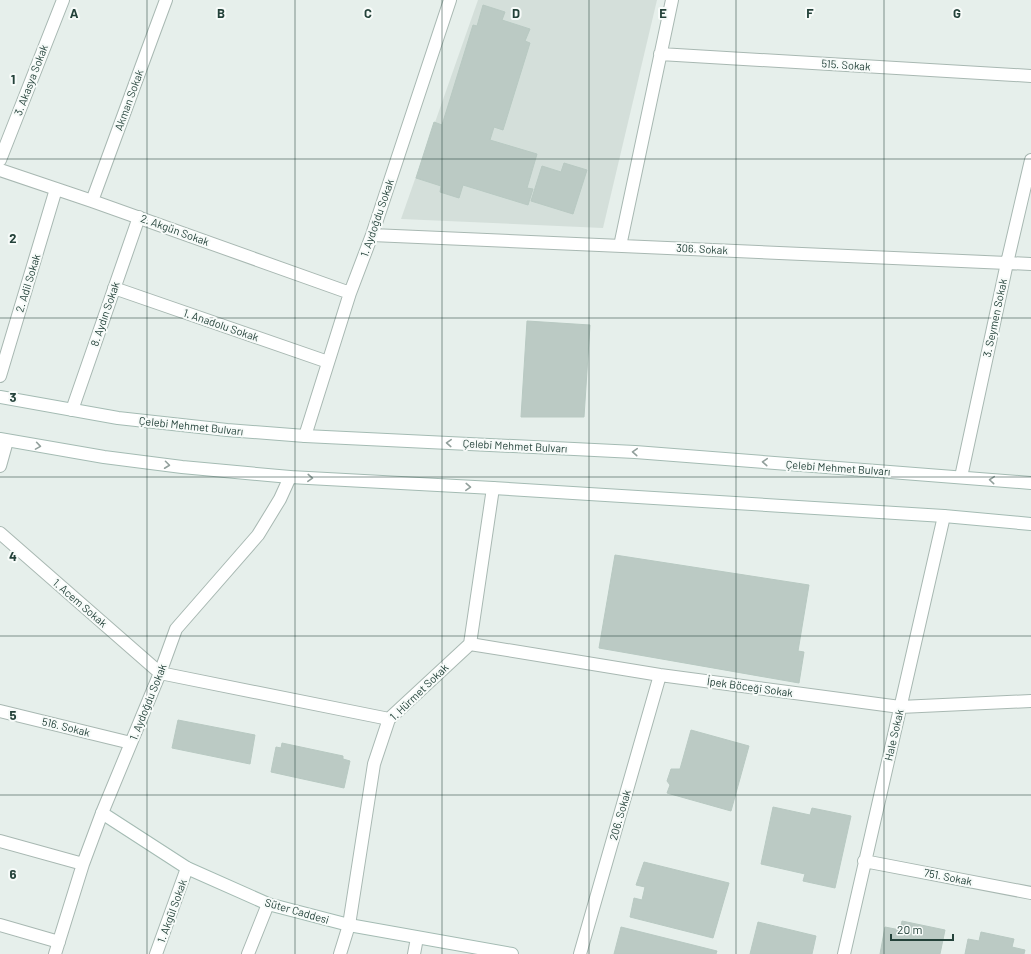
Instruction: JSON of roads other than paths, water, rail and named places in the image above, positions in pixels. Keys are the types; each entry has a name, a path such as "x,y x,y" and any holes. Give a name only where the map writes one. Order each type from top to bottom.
{"street":[{"name":"3. Akasya Sokak","path":"0,160 63,0"},
{"name":"Akman Sokak","path":"92,201 166,0"},
{"name":"1. Aydoğdu Sokak","path":"305,436 350,293 372,235 450,0"},
{"path":"620,246 672,0"},
{"name":"515. Sokak","path":"660,54 1031,76"},
{"name":"3. Seymen Sokak","path":"961,477 1006,262 1031,160"},
{"name":"2. Akgün Sokak","path":"0,170 139,217 350,293"},
{"name":"2. Adil Sokak","path":"0,376 56,190"},
{"name":"8. Aydın Sokak","path":"72,410 139,217"},
{"name":"306. Sokak","path":"372,235 1031,264"},
{"name":"1. Anadolu Sokak","path":"114,288 328,362"},
{"name":"Çelebi Mehmet Bulvarı","path":"0,397 118,418 227,430 305,436 634,452 1031,483"},
{"path":"0,466 4,440 104,457 182,467 290,477 944,516 1031,524"},
{"name":"1. Aydoğdu Sokak","path":"57,948 82,864 176,629 258,535 280,499 290,477"},
{"path":"470,644 493,488"},
{"name":"Hale Sokak","path":"844,954 864,861 944,516"},
{"name":"1. Acem Sokak","path":"0,533 160,672"},
{"name":"İpek Böceği Sokak","path":"470,644 660,676 900,707 1031,701"},
{"name":"1. Hürmet Sokak","path":"340,954 349,925 374,764 389,719 470,644"},
{"path":"160,672 389,719"},
{"name":"206. Sokak","path":"580,954 660,676"},
{"name":"516. Sokak","path":"0,711 131,743"},
{"name":"Süter Caddesi","path":"102,813 187,868 268,904 349,925 505,953"},
{"path":"0,841 82,864"},
{"name":"751. Sokak","path":"864,861 1031,893"},
{"name":"1. Akgül Sokak","path":"156,954 187,868"},
{"path":"248,954 268,904"},
{"path":"0,925 57,948"},
{"path":"414,954 417,938"}]}
